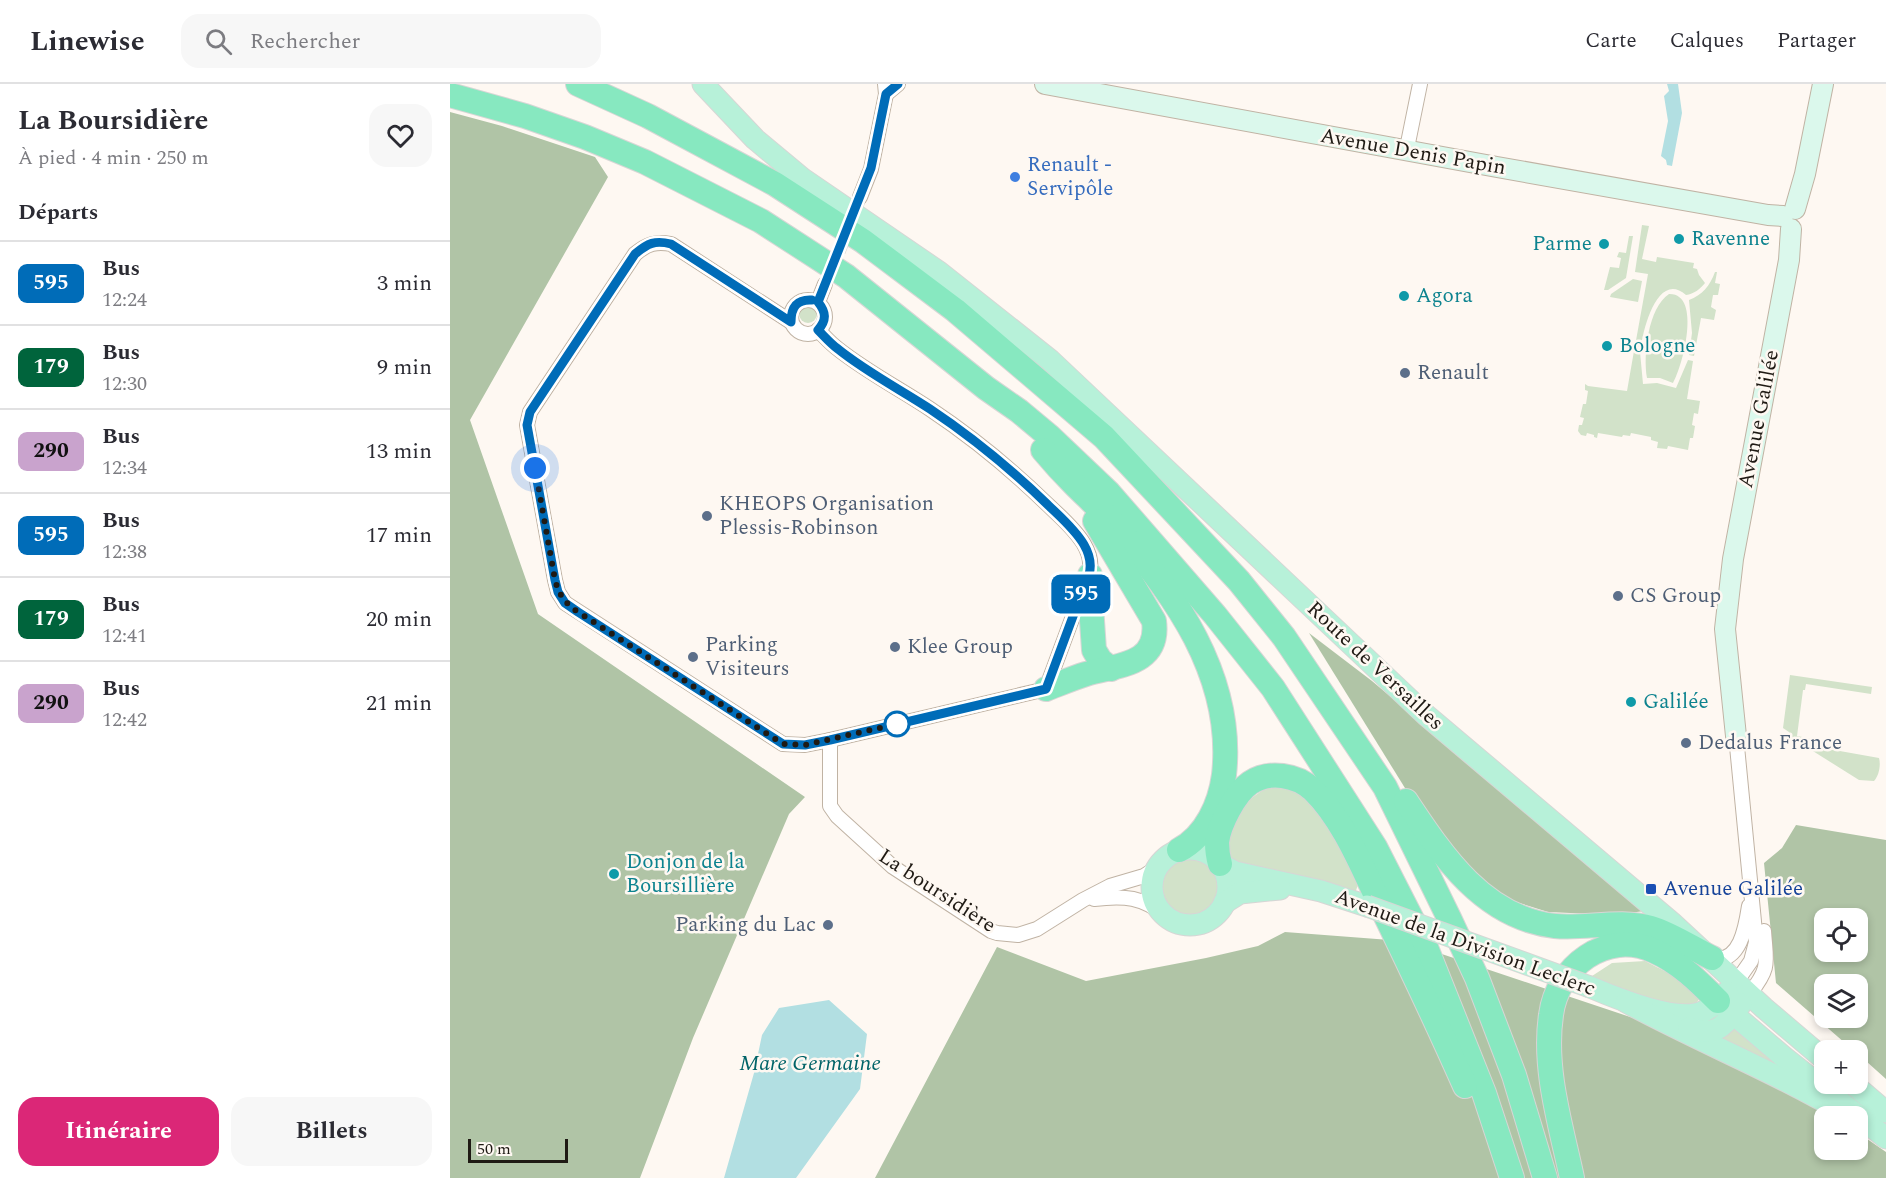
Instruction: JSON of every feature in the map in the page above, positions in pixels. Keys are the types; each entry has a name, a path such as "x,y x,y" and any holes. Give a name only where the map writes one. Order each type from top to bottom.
{"highway":[{"path":"578,84 648,116 775,184 864,241 955,310 1095,430 1239,581 1284,637 1385,787 1477,978 1514,1075 1545,1178"},
{"path":"450,95 525,116 585,137 645,162 761,221 846,276 986,388 1005,400 1049,436 1109,493 1215,615 1274,688 1375,848 1425,945 1484,1093 1512,1178"},
{"path":"986,388 988,400 1037,444 1113,523 1176,604 1202,648 1218,693 1224,722 1225,751 1220,795 1212,815 1195,840 1179,850"},
{"path":"1046,689 1085,674 1126,666 1147,650 1155,633 1154,621 1075,485"},
{"path":"1090,575 1093,590 1091,606 1094,650 1100,660 1111,669"},
{"path":"1220,864 1217,848 1220,832 1233,801 1250,783 1260,779 1283,776 1302,782 1319,797 1353,851 1430,1008 1466,1089 1498,1178"},
{"path":"1385,787 1399,791 1452,866 1468,884 1502,908 1522,917 1554,926 1631,925 1652,928 1712,958"},
{"path":"1572,1178 1560,1122 1549,1049 1553,1001 1563,980 1574,967 1593,952 1604,947 1626,945 1651,949 1676,963 1726,1007"}],"main road":[{"name":"Route de Versailles","path":"703,84 755,139 803,179 939,272 1050,360 1426,715 1712,958"},
{"name":"Avenue Denis Papin","path":"1045,84 1789,218"},
{"name":"Avenue Galilée","path":"1736,736 1725,629 1734,550 1789,260 1789,218 1806,174 1823,84"},
{"path":"1179,850 1201,851 1220,864 1226,874 1228,893 1213,918 1204,923 1175,922 1158,906 1152,890 1154,876 1158,867 1170,854 1179,850"},
{"name":"Avenue de la Division Leclerc","path":"1220,864 1235,872 1336,895 1626,1002"},
{"name":"Avenue de la Division Leclerc","path":"1224,903 1240,893 1303,888"},
{"path":"1712,958 1764,1008 1814,1050"},
{"path":"1662,1021 1699,1031 1714,1031 1720,1028 1726,1007 1743,987"},
{"path":"1626,1002 1684,1015 1726,1007"},
{"path":"1626,1002 1833,1106"},
{"path":"1726,1007 1785,1058 1885,1137"},
{"path":"1865,1094 1886,1112"},
{"path":"1868,1127 1885,1137"}],"street":[{"path":"860,197 871,168 886,89 898,84"},
{"path":"1408,143 1420,84"},
{"path":"791,322 792,312 798,302 808,300 818,302 823,308 825,317 823,324 818,330 804,333 798,331 791,322 671,244 659,241 645,245 635,254 530,412 527,425 555,580 558,592 565,603 783,744 805,745 830,740 1046,689 1090,575 1089,557 1081,540 1012,471 953,425 837,349 818,330"},
{"path":"818,302 825,284"},
{"name":"Avenue Galilée","path":"1736,736 1748,852"},
{"name":"La boursidière","path":"830,740 831,806 837,816 892,867 997,933 1018,935 1037,929 1110,886 1144,876 1158,867"},
{"path":"1743,987 1755,949 1756,931 1748,852"},
{"path":"1743,987 1763,975 1766,960 1760,899 1748,852"},
{"path":"1712,958 1718,960 1728,957 1737,948 1745,926 1750,877"},
{"name":"La boursidière","path":"1083,900 1112,896 1126,897 1152,905 1167,916"}],"green space":[{"path":"450,112 502,126 595,157 608,177 470,420 538,614 805,797 789,814 693,1038 640,1178 450,1178"},
{"path":"1642,225 1649,226 1642,259 1656,262 1657,257 1694,263 1693,268 1697,269 1705,283 1697,291 1686,295 1676,289 1667,290 1660,296 1649,316 1641,347 1635,346 1648,274 1635,272"},
{"path":"1629,236 1633,236 1626,278 1608,290 1604,290 1610,267 1619,268 1621,258 1617,257 1619,252 1626,253"},
{"path":"1717,272 1715,283 1720,284 1718,295 1713,295 1711,307 1716,310 1714,320 1701,318 1694,356 1689,355 1692,333 1689,300 1705,289"},
{"path":"1633,279 1642,281 1638,302 1610,297 1611,294"},
{"path":"1669,294 1679,297 1685,305 1687,317 1685,347 1673,383 1660,378 1647,378 1646,368 1647,345 1652,321 1656,310"},
{"path":"808,305 814,308 817,314 814,320 808,323 802,320 799,314 802,308"},
{"path":"1634,351 1640,352 1643,384 1657,383 1676,388 1688,360 1693,361 1687,399 1700,401 1698,414 1694,413 1692,425 1695,426 1688,450 1668,446 1667,449 1657,448 1658,442 1651,440 1651,437 1631,433 1630,436 1623,435 1622,437 1598,433 1597,438 1587,433 1586,436 1581,435 1578,431 1584,418 1580,417 1583,404 1586,404 1588,391 1585,390 1585,384 1627,391"},
{"path":"1309,633 1372,681 1644,911 1615,915 1548,912 1507,899 1484,885 1413,801"},
{"path":"1790,675 1872,687 1871,694 1806,684 1803,690 1797,736 1823,741 1823,748 1879,758 1879,770 1874,781 1859,780 1789,736 1789,732 1783,728"},
{"path":"1277,787 1299,793 1308,799 1325,820 1359,881 1355,894 1230,861 1227,838 1243,807 1263,790"},
{"path":"1796,825 1886,840 1886,1079 1868,1063 1868,1040 1842,1040 1828,1028 1868,1028 1868,974 1814,974 1814,1016 1776,983 1764,863 1782,848"},
{"path":"1190,859 1201,861 1210,867 1216,876 1218,887 1216,898 1210,907 1201,913 1190,915 1179,913 1170,907 1164,898 1162,887 1164,876 1170,867 1179,861"},
{"path":"1285,932 1403,941 1687,1036 1816,1106 1814,1160 1868,1160 1868,1140 1886,1152 1886,1178 875,1178 997,947 1086,981 1258,946"},
{"path":"1645,961 1688,986 1699,999 1695,1006 1673,1007 1599,982 1592,976 1612,963"},
{"path":"1737,1025 1814,1085 1814,1089 1719,1043 1719,1036"}],"water":[{"path":"1667,84 1678,84 1682,113 1672,166 1667,165 1666,160 1661,156 1668,121 1664,96 1669,91"},
{"name":"Mare Germaine","path":"829,1000 867,1034 860,1089 796,1178 724,1178 754,1073 762,1035 779,1008"}],"tunnel":[{"path":"831,271 860,197"}],"bus line":[{"name":"595","path":"812,300 798,302 792,312 791,322 671,244 659,241 645,245 635,254 530,412 527,425 558,592 565,603 578,612 783,744 805,745 830,740 1046,689 1090,575 1089,557 1081,540 1030,488 992,455 953,425 837,349 818,330 825,317 823,308 818,302 871,168 886,94 898,84"}],"place":[{"name":"Renault - Servipôle","path":"1015,177"},
{"name":"Ravenne","path":"1679,239"},
{"name":"Parme","path":"1604,244"},
{"name":"Agora","path":"1404,296"},
{"name":"Bologne","path":"1607,346"},
{"name":"Renault","path":"1405,373"},
{"name":"KHEOPS Organisation Plessis-Robinson","path":"707,516"},
{"name":"CS Group","path":"1618,596"},
{"name":"Klee Group","path":"895,647"},
{"name":"Parking Visiteurs","path":"693,657"},
{"name":"Galilée","path":"1631,702"},
{"name":"Dedalus France","path":"1686,743"},
{"name":"Donjon de la Boursillière","path":"614,874"},
{"name":"Avenue Galilée","path":"1651,889"},
{"name":"Parking du Lac","path":"828,925"}],"route":[{"path":"535,468 555,580 558,592 565,603 783,744 805,745 897,724"}]}
